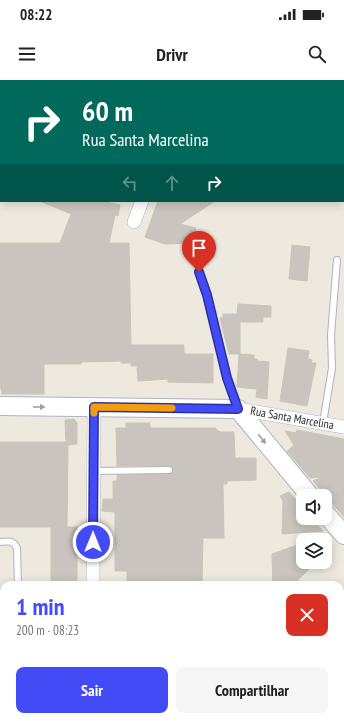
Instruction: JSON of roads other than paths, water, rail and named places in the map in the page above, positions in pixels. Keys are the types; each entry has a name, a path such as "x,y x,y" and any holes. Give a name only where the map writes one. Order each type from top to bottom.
{"street":[{"path":"134,222 142,202"},
{"name":"Rua Santa Marcelina","path":"0,406 238,409 344,427"},
{"path":"93,581 94,407"},
{"path":"238,409 304,489"},
{"path":"332,522 344,535"}],"lane":[{"path":"323,423 332,368 331,334 337,260"},
{"path":"199,272 207,295 227,378 238,409"},
{"path":"93,471 169,470"},
{"path":"0,542 10,541 15,544 17,548 18,581"}]}
